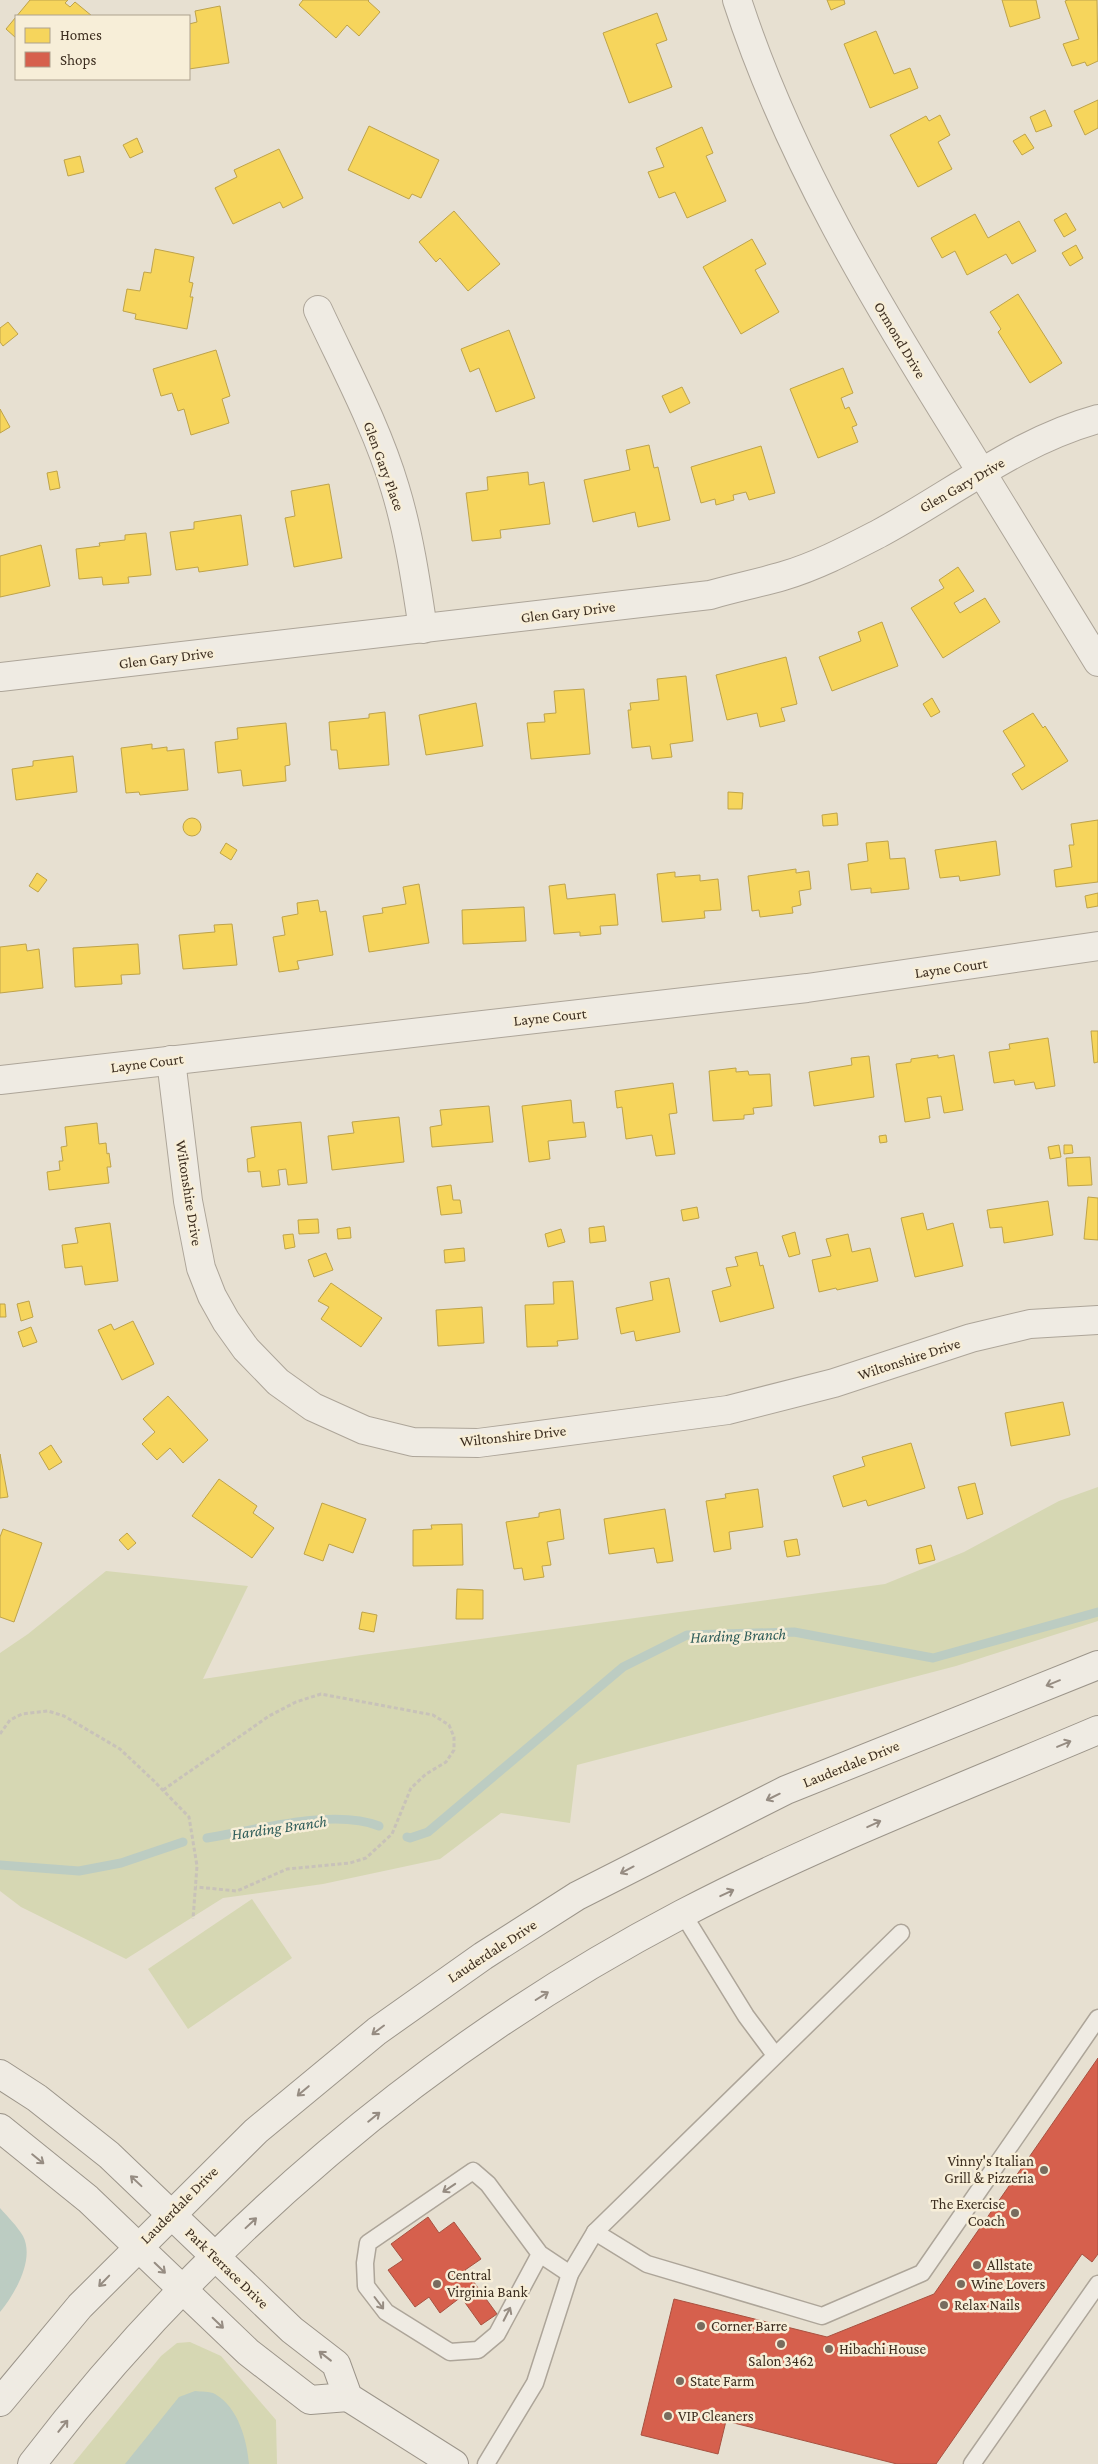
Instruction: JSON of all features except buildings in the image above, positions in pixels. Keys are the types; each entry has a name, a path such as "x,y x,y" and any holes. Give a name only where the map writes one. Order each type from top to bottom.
{"street":[{"name":"Ormond Drive","path":"737,0 748,34 796,146 844,245 886,320 1098,662"},
{"name":"Glen Gary Place","path":"318,310 375,434 395,487 408,537 423,629"},
{"name":"Glen Gary Drive","path":"0,677 710,595 784,576 828,559 873,537 1028,446 1080,424 1098,419"},
{"name":"Layne Court","path":"0,1080 807,988 1098,946"},
{"name":"Wiltonshire Drive","path":"171,1060 188,1201 201,1268 212,1296 226,1322 246,1349 278,1382 313,1407 364,1430 413,1442 478,1442 728,1410 834,1384 971,1338 1030,1324 1098,1320"},
{"name":"Lauderdale Drive","path":"0,2402 80,2306 256,2130 377,2031 453,1975 577,1896 786,1790 1098,1665"},
{"path":"32,2464 120,2358 182,2289 316,2164 395,2100 540,1998 612,1952 683,1914 896,1814 1098,1730"},
{"name":"Park Terrace Drive","path":"0,2074 38,2098 109,2155 292,2330 336,2364 348,2397"},
{"path":"0,2128 88,2199 254,2358 310,2400 348,2397 454,2464"}],"lane":[{"path":"683,1914 746,2016 776,2055"},
{"path":"486,2464 535,2383 570,2274 595,2232 901,1933"},
{"path":"595,2232 647,2264 822,2316 922,2274 1098,2018"},
{"path":"540,2254 497,2334 478,2350 450,2352 386,2312 366,2286 365,2263 368,2243 473,2171 488,2184 540,2254 570,2274"},
{"path":"972,2464 1098,2284"}],"path":[{"path":"163,1790 269,1716 296,1702 321,1694 433,1715 448,1725 454,1736 454,1750 446,1762 426,1774 411,1788 392,1834 366,1858 350,1863 287,1869 237,1891 196,1887"},
{"path":"0,1734 10,1720 22,1714 48,1712 64,1716 120,1749 163,1790 189,1817 197,1866 193,1919"}],"green space":[{"path":"1098,1487 1098,1621 956,1666 577,1765 570,1823 501,1813 440,1859 323,1884 223,1898 126,1959 21,1907 0,1891 0,1653 28,1634 106,1571 248,1586 203,1679 362,1655 885,1584 964,1552 1059,1501"},
{"path":"252,1899 292,1958 188,2029 148,1969"},
{"path":"190,2342 221,2356 276,2420 277,2464 73,2464 161,2356 177,2343"}],"shaded area":[{"path":"0,2208 23,2236 27,2255 22,2276 12,2296 0,2312"},
{"path":"195,2391 213,2393 230,2407 240,2425 249,2464 125,2464 179,2397"}],"waterway":[{"name":"Harding Branch","path":"407,1837 410,1838 428,1832 623,1667 687,1635 794,1632 933,1658 1098,1612"},
{"name":"Harding Branch","path":"207,1838 294,1822 318,1820 340,1819 361,1821 379,1826"},
{"name":"Harding Branch","path":"0,1865 79,1871 121,1863 183,1842"}],"place":[{"name":"Vinny's Italian Grill & Pizzeria","path":"1044,2170"},
{"name":"The Exercise Coach","path":"1015,2213"},
{"name":"Allstate","path":"977,2265"},
{"name":"Central Virginia Bank","path":"437,2284"},
{"name":"Wine Lovers","path":"961,2284"},
{"name":"Relax Nails","path":"944,2305"},
{"name":"Corner Barre","path":"701,2326"},
{"name":"Salon 3462","path":"781,2344"},
{"name":"Hibachi House","path":"829,2349"},
{"name":"State Farm","path":"680,2381"},
{"name":"VIP Cleaners","path":"668,2416"}]}
